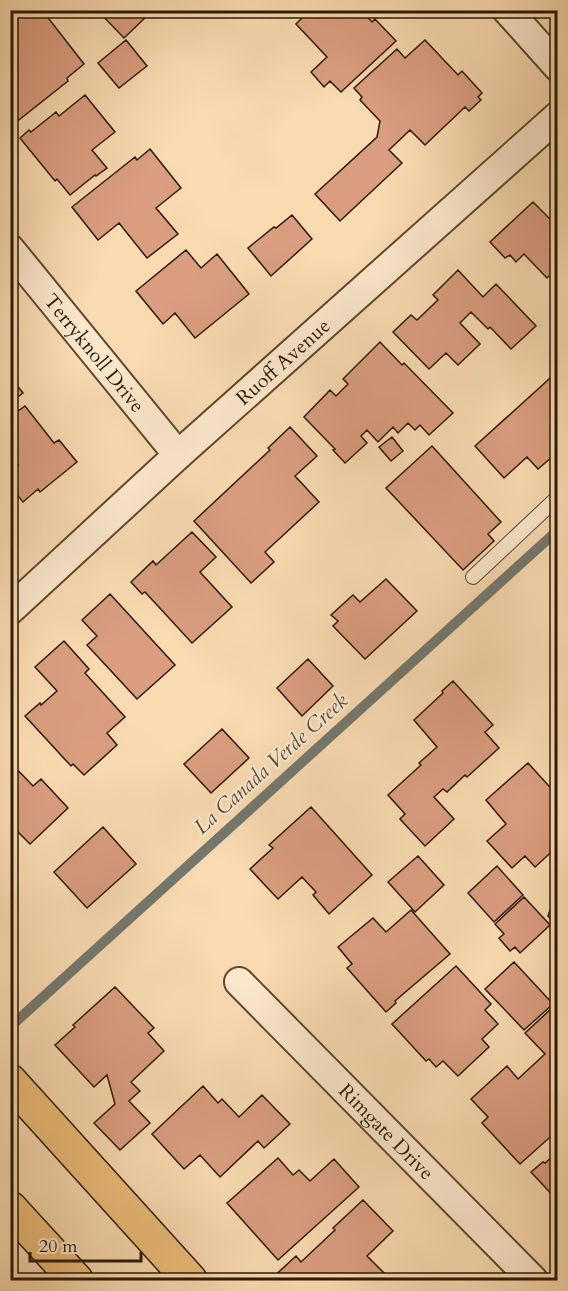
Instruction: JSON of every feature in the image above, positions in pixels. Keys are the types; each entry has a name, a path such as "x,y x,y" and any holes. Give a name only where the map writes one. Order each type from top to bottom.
{"main road":[{"path":"10,1081 190,1281"},
{"path":"10,1208 76,1281"}],"street":[{"path":"507,10 558,67"},
{"name":"Ruoff Avenue","path":"10,610 178,455 558,116"},
{"name":"Terryknoll Drive","path":"10,249 178,455"},
{"name":"Rimgate Drive","path":"239,982 533,1281"}],"lane":[{"path":"473,577 558,497"}],"building":[{"path":"24,10 42,10 84,64 67,78 68,81 10,127 10,18 13,16 15,18"},
{"path":"143,10 148,15 124,38 98,11"},
{"path":"307,10 361,10 372,22 375,19 396,41 341,92 330,81 324,87 311,72 327,57 296,24"},
{"path":"126,40 147,66 119,88 98,63"},
{"path":"425,40 458,75 462,71 482,93 478,97 481,100 469,111 465,107 425,145 410,130 389,150 402,163 340,221 315,194 377,137 380,121 360,100 362,97 354,88 397,49 405,58"},
{"path":"85,95 115,132 92,150 107,168 70,195 57,179 55,181 20,138 56,112 59,116"},
{"path":"150,149 181,188 156,208 178,234 147,258 119,223 98,240 72,207 135,157 137,160"},
{"path":"533,202 555,224 558,221 558,258 556,259 558,268 547,278 524,254 516,262 510,255 505,258 490,242"},
{"path":"292,215 312,239 271,276 248,248"},
{"path":"186,250 201,268 217,254 249,294 195,338 175,313 163,324 136,291"},
{"path":"458,270 483,297 496,284 536,326 511,349 490,327 488,329 471,312 460,323 480,344 458,365 446,353 429,369 393,332 411,315 417,320 438,300 433,295"},
{"path":"380,342 453,413 429,435 420,425 415,430 408,423 398,433 393,427 378,442 367,430 361,436 367,443 345,463 333,450 335,449 304,417 330,390 336,396 348,384 343,379"},
{"path":"558,371 558,452 538,469 527,457 504,478 475,446"},
{"path":"10,377 23,393 10,403"},
{"path":"25,406 54,443 59,440 77,462 40,492 38,489 23,502 10,486 10,471 18,465 10,456 10,417"},
{"path":"290,427 317,456 295,476 319,502 265,552 274,562 251,583 194,521 270,450 268,448"},
{"path":"392,437 403,451 391,461 379,447"},
{"path":"432,446 501,522 488,534 494,541 463,570 386,488"},
{"path":"192,532 216,557 200,572 232,607 192,643 145,592 142,594 131,582 153,561 156,565"},
{"path":"386,579 417,611 365,659 333,626 338,621 331,615 353,595 360,602"},
{"path":"110,594 175,665 137,699 87,645 97,636 82,620"},
{"path":"64,641 89,669 85,673 125,717 107,733 117,745 84,775 73,764 71,766 25,716 57,691 35,667"},
{"path":"308,659 333,686 302,716 277,688"},
{"path":"453,681 493,725 485,732 499,748 467,777 465,775 447,792 443,789 434,797 454,819 425,846 400,819 405,814 388,795 437,747 414,720"},
{"path":"222,729 249,758 211,793 184,764"},
{"path":"10,762 33,786 41,779 68,808 30,844 16,830 10,835"},
{"path":"528,763 558,796 558,846 535,867 525,856 512,868 487,841 506,824 486,800"},
{"path":"311,807 372,875 329,914 313,895 316,892 302,877 278,899 250,869 273,848 269,845"},
{"path":"103,827 136,864 87,908 54,872"},
{"path":"418,856 444,885 415,912 388,882"},
{"path":"497,866 523,895 494,922 468,893"},
{"path":"558,887 558,927 548,916"},
{"path":"524,897 550,925 520,953 515,947 510,951 499,938 504,934 495,924"},
{"path":"411,910 450,954 395,1001 396,1003 386,1012 347,968 352,964 338,947 373,918 386,932"},
{"path":"514,962 553,1004 524,1030 485,989"},
{"path":"456,966 491,1004 485,1010 498,1024 482,1039 489,1047 458,1076 443,1061 436,1067 429,1059 426,1061 392,1024"},
{"path":"115,987 154,1028 148,1033 164,1051 131,1082 140,1091 129,1101 150,1123 120,1150 94,1123 115,1104 107,1075 94,1087 55,1045 75,1027 73,1025"},
{"path":"552,1008 558,1014 558,1070 553,1074 558,1079 558,1130 520,1164 482,1123 488,1117 471,1099 507,1066 518,1079 545,1054 525,1033"},
{"path":"203,1086 218,1103 222,1099 239,1117 262,1095 290,1124 264,1148 258,1141 220,1177 200,1155 184,1169 152,1134"},
{"path":"558,1152 558,1201 531,1172"},
{"path":"278,1158 293,1175 299,1170 310,1181 334,1159 359,1187 278,1260 227,1203"},
{"path":"363,1200 393,1231 367,1256 391,1280 270,1280 296,1256 301,1262"}],"waterway":[{"name":"La Canada Verde Creek","path":"10,1027 558,530"}]}
